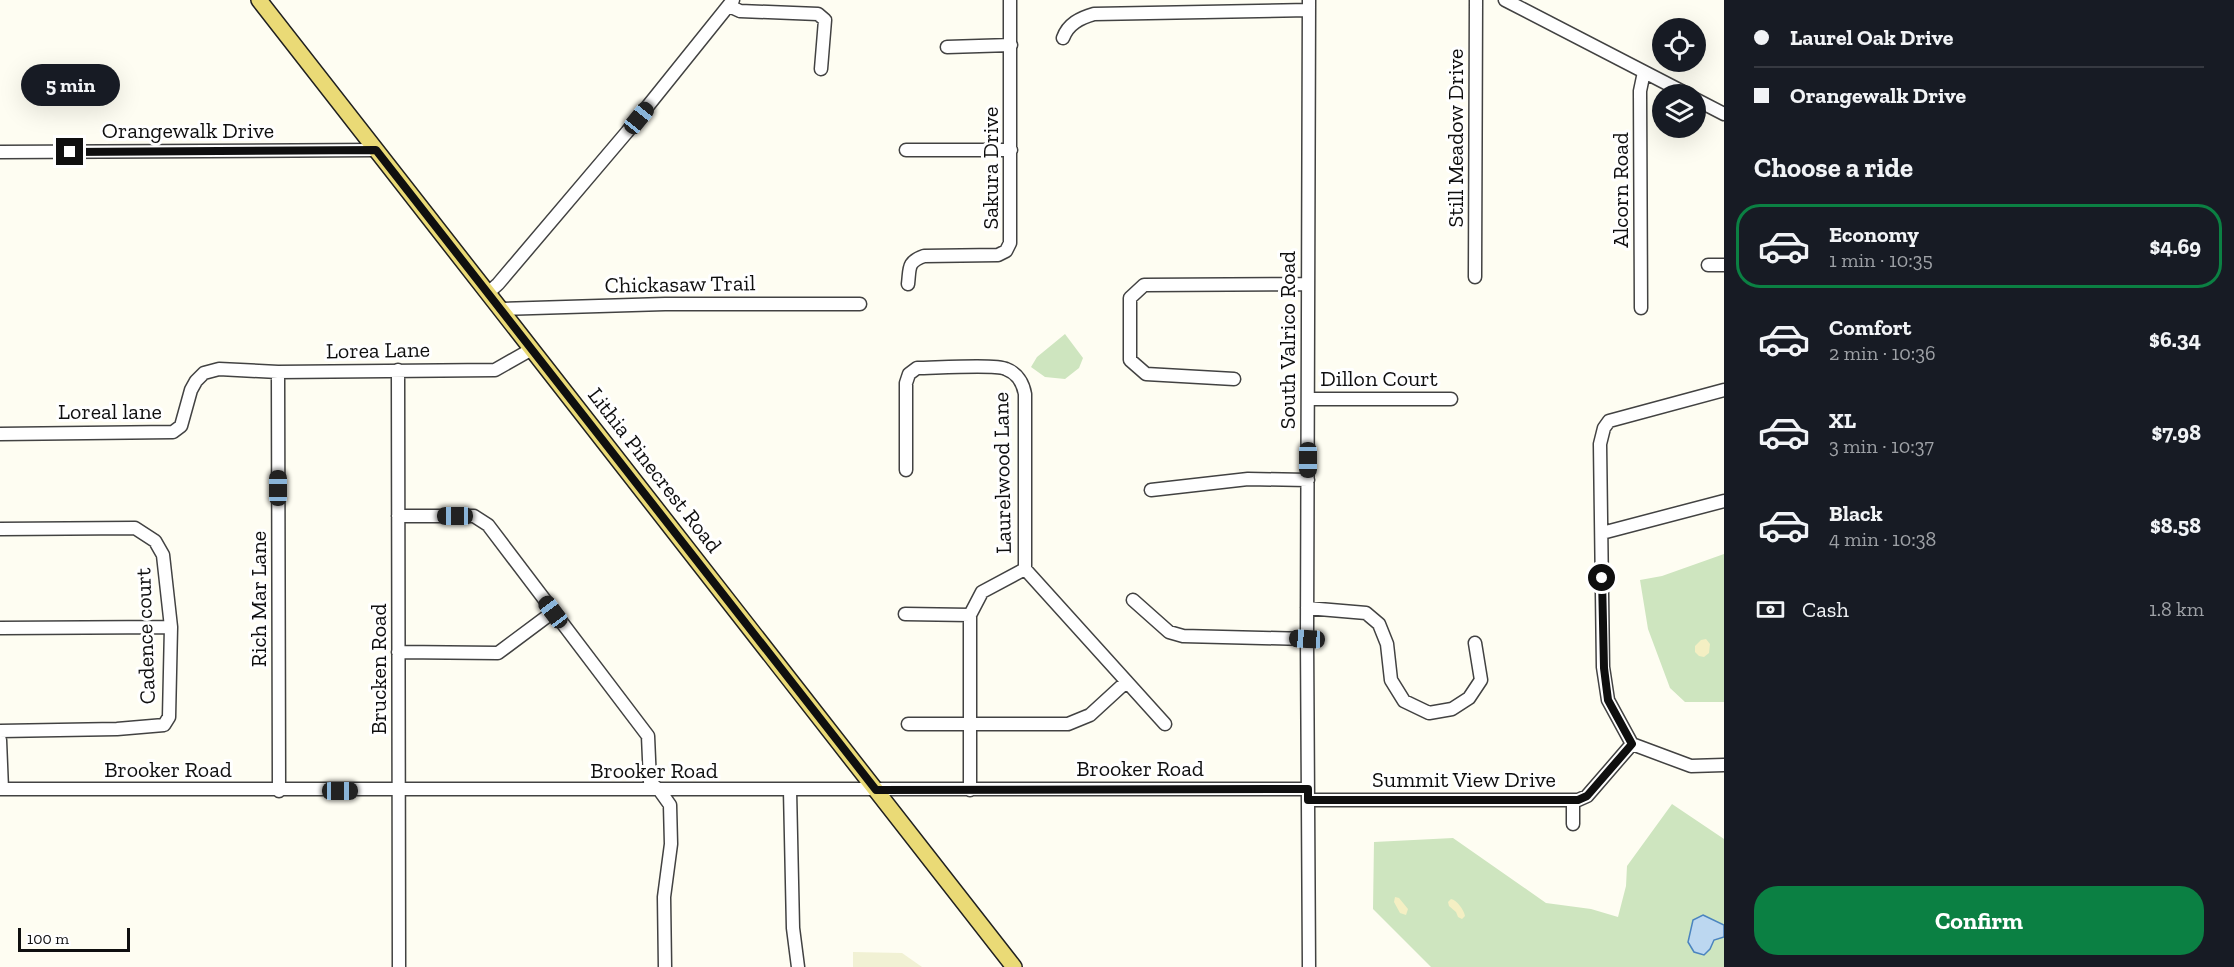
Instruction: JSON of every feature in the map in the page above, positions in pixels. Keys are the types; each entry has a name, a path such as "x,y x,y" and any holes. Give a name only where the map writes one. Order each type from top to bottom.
{"main road":[{"name":"Lithia Pinecrest Road","path":"259,0 1014,967"}],"street":[{"name":"Sakura Drive","path":"908,284 910,266 914,259 924,256 998,255 1006,251 1010,243 1010,0"},
{"name":"Still Meadow Drive","path":"1475,277 1476,0"},
{"path":"1505,0 1667,84"},
{"path":"488,293 566,206 731,3 740,11 818,14 825,20 826,28 821,69"},
{"path":"1063,38 1079,18 1139,6 1309,5"},
{"name":"South Valrico Road","path":"1309,5 1307,608 1309,967"},
{"path":"947,47 1011,45"},
{"name":"Alcorn Road","path":"1641,308 1640,91 1644,72"},
{"path":"1706,105 1724,114"},
{"name":"Orangewalk Drive","path":"0,153 376,150"},
{"path":"906,150 1011,150"},
{"path":"1708,265 1724,265"},
{"path":"1234,379 1146,374 1130,360 1130,298 1144,285 1308,284"},
{"name":"Chickasaw Trail","path":"501,309 665,304 860,304"},
{"name":"Lorea Lane","path":"219,369 278,372 495,370 532,349"},
{"name":"Laurelwood Lane","path":"906,470 906,383 912,371 917,368 1004,368 1012,373 1022,383 1025,394 1025,569 1165,724"},
{"name":"Loreal lane","path":"0,434 173,432 181,426 191,390 196,381 204,373 219,369"},
{"name":"Brucken Road","path":"398,370 399,967"},
{"name":"Rich Mar Lane","path":"278,372 279,791"},
{"path":"1724,390 1617,418 1606,424 1600,444 1604,668 1608,700 1632,744 1691,766 1724,765"},
{"name":"Dillon Court","path":"1308,399 1451,399"},
{"path":"1150,490 1248,479 1308,480"},
{"path":"1602,532 1724,501"},
{"path":"398,516 474,516 488,525 648,736 651,782 670,805 671,844 664,897 665,967"},
{"name":"Cadence court","path":"0,529 135,528 155,541 163,555 171,627 170,717 165,725 117,729 0,731"},
{"path":"970,790 970,615 982,592 1025,569"},
{"path":"1133,600 1169,632 1183,636 1307,639"},
{"path":"1307,608 1366,613 1379,624 1387,644 1391,680 1404,700 1429,713 1452,709 1469,698 1481,680 1475,643"},
{"path":"398,652 498,653 553,612"},
{"path":"905,614 970,615"},
{"path":"0,628 171,627"},
{"path":"908,724 1068,724 1090,715 1126,682"},
{"path":"0,740 1,789"},
{"name":"Summit View Drive","path":"1308,795 1573,800 1587,796 1632,744"},
{"name":"Brooker Road","path":"1,789 970,790 1308,795"},
{"path":"790,790 793,928 798,967"},
{"path":"1573,800 1573,824"}],"green space":[{"path":"1065,334 1083,358 1079,368 1065,379 1045,377 1031,367 1037,357"},
{"path":"1724,554 1724,702 1685,702 1670,688 1648,629 1640,580 1662,576"},
{"path":"1672,804 1724,839 1724,967 1431,967 1373,909 1374,842 1453,838 1546,903 1591,909 1618,917 1626,886 1627,866"},
{"path":"853,952 902,953 922,967 853,967"}],"sand":[{"path":"1706,639 1710,644 1709,653 1704,657 1699,656 1695,652 1695,646 1701,640"},
{"path":"1395,897 1399,898 1408,909 1406,915 1400,913 1394,902"},
{"path":"1451,899 1458,903 1463,911 1465,916 1462,919 1449,906 1448,902"}],"water":[{"path":"1703,915 1724,925 1724,937 1714,940 1704,955 1694,952 1688,942 1693,920"}],"route":[{"path":"70,152 376,150 876,790 1308,789 1308,800 1578,800 1587,796 1632,744 1608,700 1604,668 1602,578"}]}
